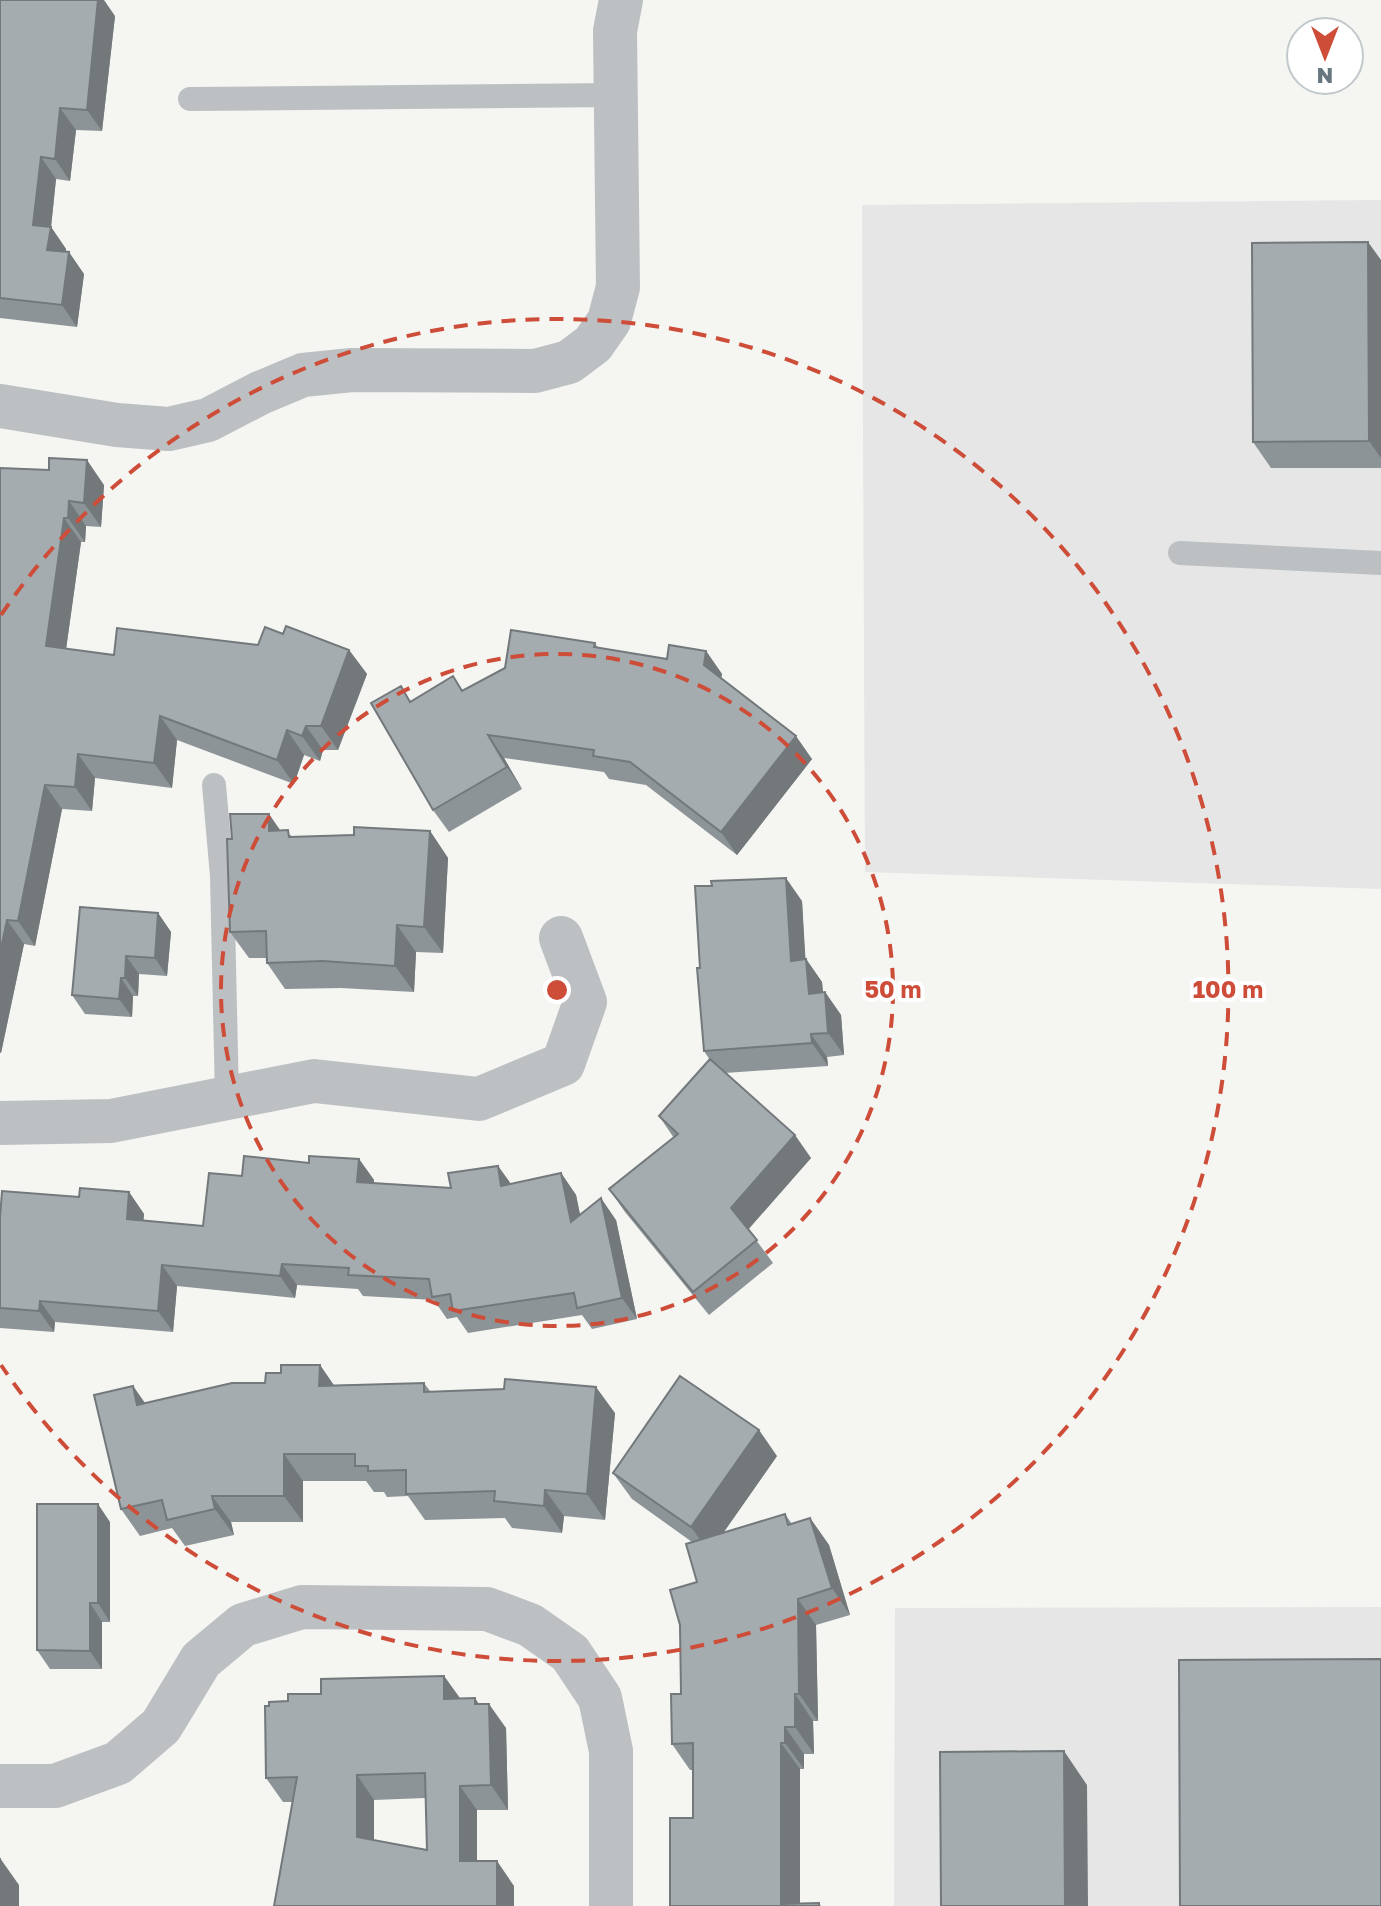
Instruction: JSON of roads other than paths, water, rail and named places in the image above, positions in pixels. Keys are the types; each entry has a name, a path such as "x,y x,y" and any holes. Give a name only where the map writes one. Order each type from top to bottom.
{"street":[{"path":"0,406 117,425 169,429 208,420 303,375 352,370 535,371 569,362 593,344 609,321 618,287 615,31 621,0"},
{"path":"0,1123 111,1121 314,1081 479,1099 563,1064 585,1002 561,938"},
{"path":"0,1786 55,1786 118,1763 161,1726 201,1660 243,1625 302,1607 487,1609 530,1625 570,1653 600,1698 611,1751 611,1906"}],"lane":[{"path":"190,99 616,95"},
{"path":"1180,553 1381,563"},
{"path":"214,785 222,876 227,1098"}]}
